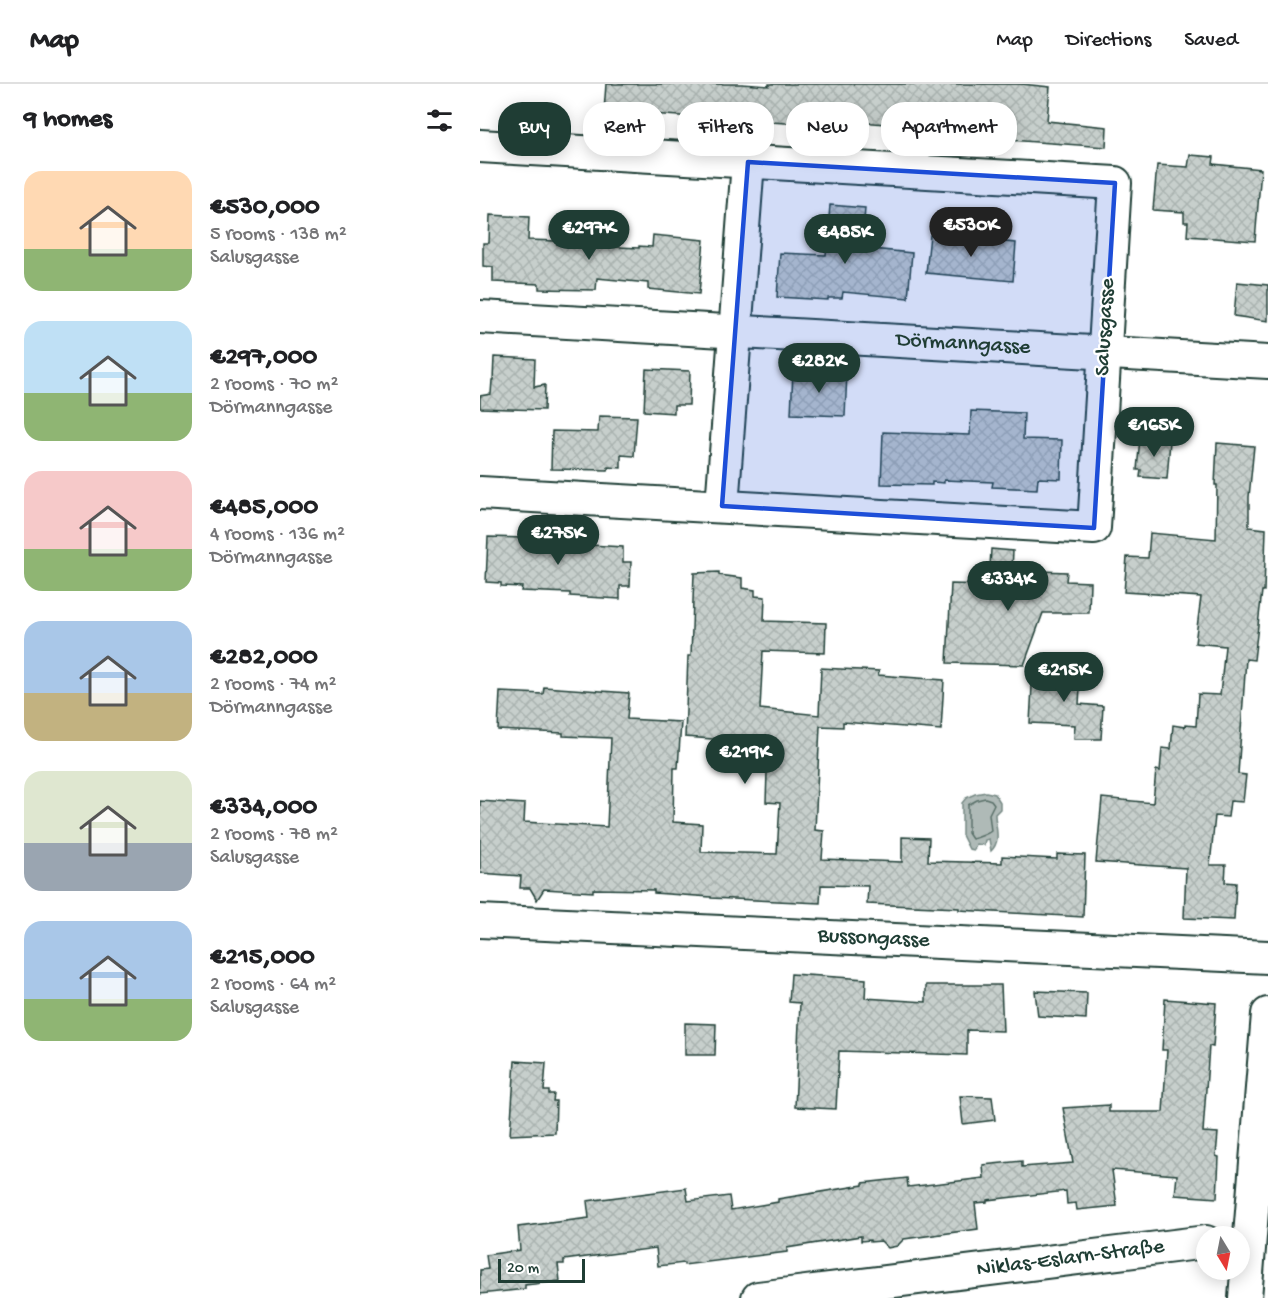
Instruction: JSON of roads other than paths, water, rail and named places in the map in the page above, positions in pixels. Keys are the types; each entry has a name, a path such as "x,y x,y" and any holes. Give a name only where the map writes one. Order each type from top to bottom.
{"street":[{"name":"Salusgasse","path":"480,146 1114,183 1094,528 480,493"},
{"path":"722,506 748,162"},
{"name":"Dörmanngasse","path":"480,317 1268,362"},
{"name":"Bussongasse","path":"480,921 1268,957"},
{"path":"1245,1298 1252,1237 1268,1014"},
{"name":"Niklas-Eslarn-Straße","path":"758,1298 1196,1243"}],"water":[{"path":"986,792 995,794 1000,802 1000,809 995,814 996,843 991,851 989,839 985,840 984,845 976,844 974,850 969,849 962,835 962,803 966,798"}]}
